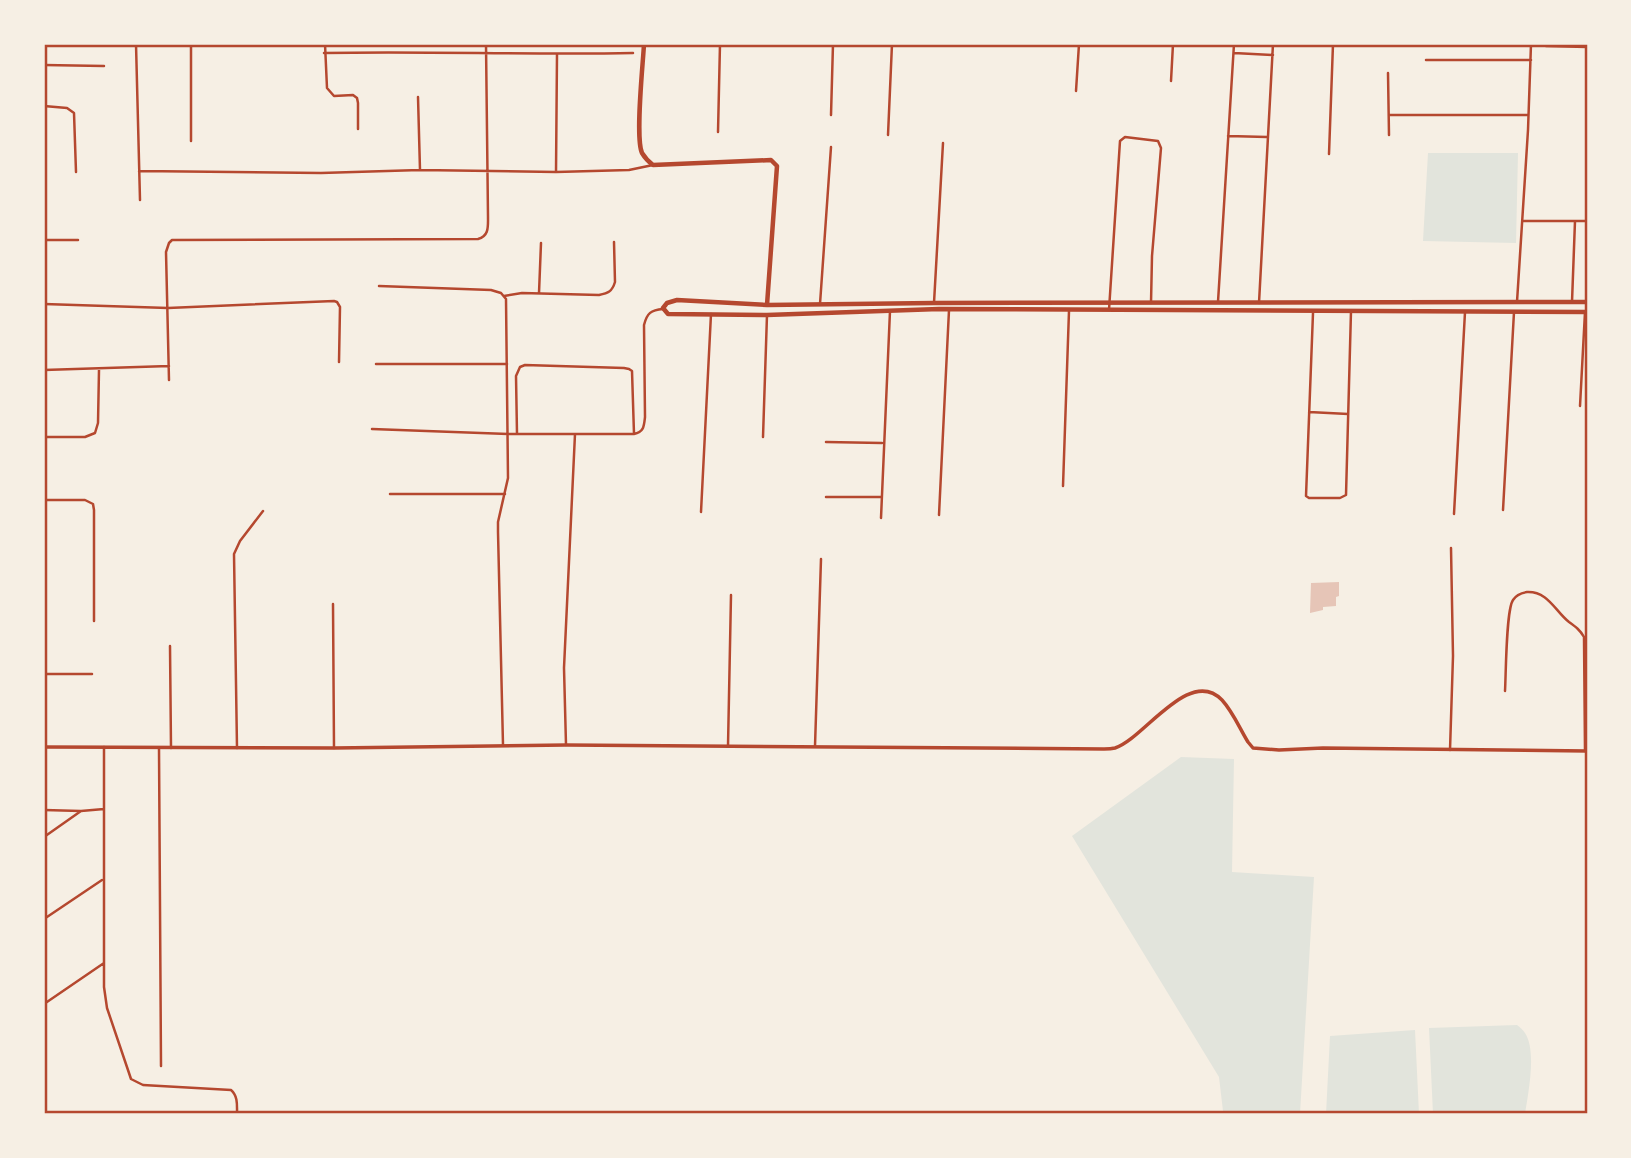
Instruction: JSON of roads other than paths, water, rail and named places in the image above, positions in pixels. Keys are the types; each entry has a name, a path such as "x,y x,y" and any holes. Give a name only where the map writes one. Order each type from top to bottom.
{"main road":[{"path":"644,44 641,151 647,160 653,165 771,160 775,163 767,305"},
{"path":"1586,312 949,310 673,315 663,309 667,303 677,300 767,305 1587,302"}],"street":[{"path":"136,44 140,200"},
{"path":"191,44 191,141"},
{"path":"325,44 327,88 334,96 352,95 357,98 358,129"},
{"path":"169,380 166,252 172,240 478,239 485,236 488,231 486,44"},
{"path":"718,132 720,44"},
{"path":"831,115 833,44"},
{"path":"888,135 892,44"},
{"path":"1076,91 1079,44"},
{"path":"1171,82 1173,44"},
{"path":"1218,303 1234,44"},
{"path":"1259,303 1273,44"},
{"path":"1329,154 1333,44"},
{"path":"1517,302 1531,44"},
{"path":"1546,46 1587,46"},
{"path":"324,53 634,53"},
{"path":"1234,53 1273,55"},
{"path":"555,172 557,54"},
{"path":"1426,60 1531,60"},
{"path":"44,65 104,66"},
{"path":"1388,74 1389,135"},
{"path":"418,97 420,170"},
{"path":"44,106 67,108 74,113 76,172"},
{"path":"1389,115 1528,115"},
{"path":"1228,136 1268,137"},
{"path":"1109,310 1119,141 1125,137 1158,141 1161,148 1151,303"},
{"path":"934,303 943,143"},
{"path":"820,304 831,147"},
{"path":"139,171 555,172 629,170 653,165"},
{"path":"1522,220 1587,221"},
{"path":"1572,302 1575,221"},
{"path":"44,240 78,240"},
{"path":"504,296 522,293 598,295 610,292 615,282 614,242"},
{"path":"539,293 541,243"},
{"path":"379,286 491,290 498,291 506,301 508,478 498,532 503,746"},
{"path":"44,304 167,309 337,302 340,312 339,362"},
{"path":"372,429 508,434 639,433 644,428 645,417 644,325 646,316 652,311 663,309"},
{"path":"939,515 949,310"},
{"path":"1063,486 1069,310"},
{"path":"881,518 890,311"},
{"path":"1313,311 1305,495 1309,498 1340,498 1346,495 1351,311"},
{"path":"1454,514 1465,312"},
{"path":"1503,510 1514,312"},
{"path":"1580,406 1586,312"},
{"path":"701,512 710,314"},
{"path":"764,437 767,315"},
{"path":"376,364 507,364"},
{"path":"517,434 516,376 525,365 629,369 633,379 634,434"},
{"path":"44,370 169,366"},
{"path":"44,437 85,437 95,433 98,424 99,368"},
{"path":"1309,412 1348,414"},
{"path":"566,745 564,668 575,434"},
{"path":"826,442 884,443"},
{"path":"390,494 505,494"},
{"path":"826,498 881,497"},
{"path":"44,500 85,500 93,504 94,621"},
{"path":"237,748 234,554 240,541 263,511"},
{"path":"1450,750 1453,656 1451,548"},
{"path":"815,746 821,559"},
{"path":"44,747 334,748 566,745 1090,750 1116,748 1184,697 1192,693 1207,692 1221,699 1253,748 1586,751 1584,637 1551,602 1537,594 1519,594 1513,600 1508,623 1504,691"},
{"path":"728,746 731,595"},
{"path":"333,604 334,748"},
{"path":"170,646 171,748"},
{"path":"44,674 92,674"},
{"path":"104,747 104,987 107,1008 131,1079 143,1085 231,1090 237,1099 237,1114"},
{"path":"159,748 161,1066"},
{"path":"44,810 104,809"},
{"path":"44,837 80,811"},
{"path":"44,919 104,879"},
{"path":"44,1004 104,963"}]}
